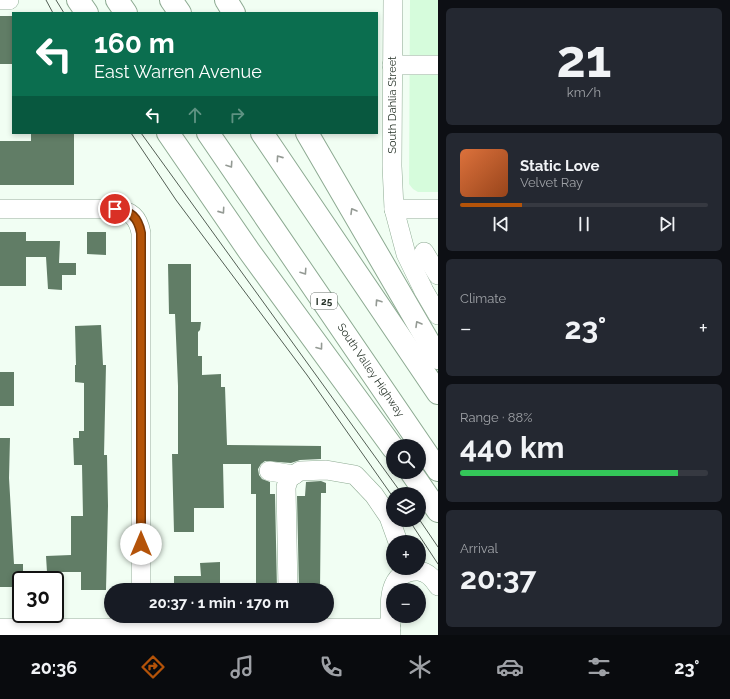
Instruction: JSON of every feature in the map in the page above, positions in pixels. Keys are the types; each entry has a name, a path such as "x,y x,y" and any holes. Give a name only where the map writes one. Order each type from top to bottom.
{"highway":[{"path":"78,0 86,12"},
{"path":"117,0 125,12"},
{"path":"171,0 179,12"},
{"path":"226,0 233,12"},
{"path":"169,134 249,251 386,439"},
{"name":"South Valley Highway","path":"209,134 438,470"},
{"path":"263,134 438,393"},
{"path":"308,134 438,358"},
{"path":"416,479 438,511"}],"street":[{"path":"0,0 9,0"},
{"name":"South Dahlia Street","path":"393,0 392,166 394,209 402,244 414,273 438,315"},
{"path":"392,65 438,65"},
{"path":"0,209 115,209 126,211 134,215 139,223 141,233 140,583"},
{"path":"394,209 438,209"},
{"path":"414,273 431,264"},
{"path":"288,583 286,487 289,478 300,471 326,470 355,475 374,495 389,517 395,535"},
{"path":"268,471 294,475"},
{"path":"426,574 429,575 438,586"},
{"path":"298,623 391,632 391,599 394,583 400,575"},
{"path":"0,628 117,623"}],"shaded area":[{"path":"410,0 438,0 438,192 418,192 409,184"}],"building":[{"path":"0,16 12,16 12,64 0,64"},
{"path":"31,134 74,134 74,185 0,185 0,141 31,141"},
{"path":"0,232 26,232 26,241 60,241 59,263 76,263 76,275 62,275 62,290 48,289 46,257 26,257 26,286 0,286"},
{"path":"87,232 106,232 106,255 87,254"},
{"path":"168,264 191,264 191,322 201,322 200,330 198,332 198,356 202,356 202,375 221,374 221,387 225,387 227,445 321,446 321,459 300,460 291,463 265,461 258,469 259,475 262,479 270,482 270,494 275,494 277,583 256,583 256,494 251,494 251,464 223,464 224,508 194,508 194,532 174,532 172,454 178,454 178,386 175,314 169,314"},
{"path":"101,325 103,365 106,365 104,455 107,455 108,506 106,583 104,583 104,590 81,590 81,572 47,571 46,556 71,555 71,516 83,516 82,465 74,465 73,438 79,438 79,431 84,431 84,383 75,382 75,326"},
{"path":"0,372 14,372 14,406 0,406"},
{"path":"0,438 10,438 9,478 14,564 23,564 23,571 12,571 12,587 0,587"},
{"path":"321,481 326,483 326,493 321,493 320,583 299,583 297,496 305,496 306,482"},
{"path":"220,562 220,583 174,583 174,576 201,576 200,563"}],"tram line":[{"path":"46,0 52,12"},
{"path":"56,0 63,12"},
{"path":"132,134 176,200 307,375 386,487"},
{"path":"142,134 397,487"},
{"path":"414,527 438,564"},
{"path":"424,527 438,547"}],"route":[{"path":"115,209 126,211 134,215 139,223 141,233 141,544"}]}
